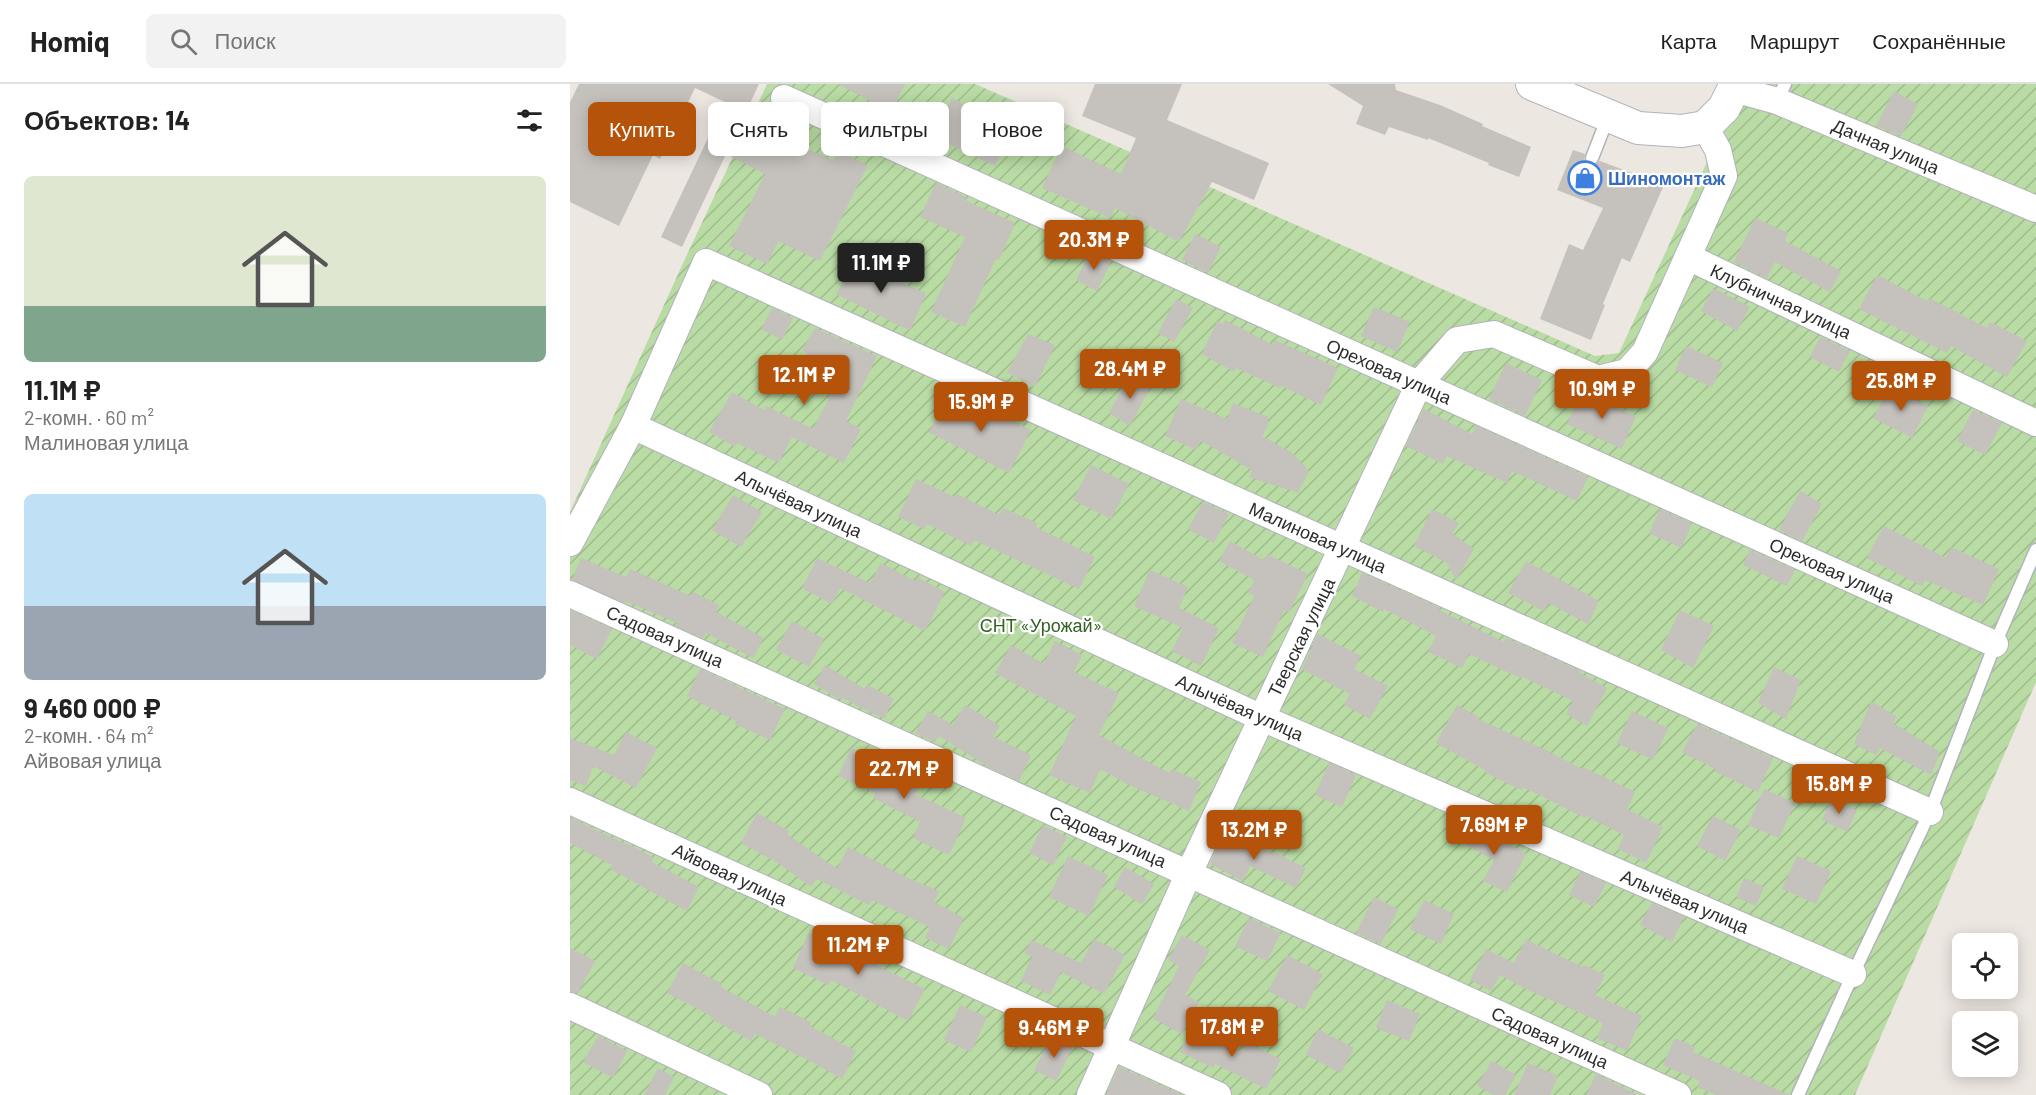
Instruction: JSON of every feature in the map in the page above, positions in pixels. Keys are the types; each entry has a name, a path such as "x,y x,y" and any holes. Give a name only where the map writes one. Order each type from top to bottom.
{"street":[{"path":"1532,84 1638,128 1694,129 1724,108 1735,87"},
{"name":"Дачная улица","path":"1735,87 1781,92 2036,209"},
{"name":"Ореховая улица","path":"784,98 1995,644"},
{"name":"Тверская улица","path":"1090,1095 1189,873 1419,384 1457,340 1494,334 1598,379 1627,372 1645,352 1724,176 1718,150 1694,129"},
{"name":"Клубничная улица","path":"1688,257 2036,423"},
{"name":"Малиновая улица","path":"633,426 706,262 1930,812"},
{"path":"570,543 633,426"},
{"name":"Алычёвая улица","path":"633,426 1262,718 1852,974"},
{"name":"Садовая улица","path":"570,594 1678,1095"},
{"name":"Айвовая улица","path":"570,801 1218,1095"},
{"path":"570,1006 759,1095"}],"lane":[{"path":"1592,158 1608,116"},
{"path":"1798,1095 1852,974 1930,812 1995,644 2036,550"}],"green space":[{"name":"СНТ «Урожай»","path":"767,84 975,84 1016,102 961,102 961,156 1064,156 1064,123 1595,356 1619,353 1743,84 2036,84 2036,682 1855,1095 570,1095 570,512 733,156 809,156 809,102 759,102"}],"building":[{"path":"579,84 759,84 751,102 725,102 695,88 688,102 588,102 588,156 653,156 619,226 570,202 570,102"},
{"path":"838,84 905,84 896,102 872,102"},
{"path":"1095,84 1182,84 1167,120 1269,163 1254,200 1212,182 1179,242 1115,208 1110,218 1042,188 1057,156 1064,156 1064,147 1121,174 1136,138 1082,116"},
{"path":"1328,84 1395,84 1396,90 1440,105 1531,147 1519,177 1428,138 1428,140 1389,127 1385,135 1356,124 1363,106"},
{"path":"1894,91 1918,104 1901,136 1876,126"},
{"path":"952,98 961,102 961,150 949,144 949,104"},
{"path":"708,138 708,156 725,156 682,247 661,237"},
{"path":"809,150 833,160 835,156 849,156 868,165 820,261 778,241 767,264 729,246 765,174 730,156 809,156"},
{"path":"1573,150 1585,154 1584,160 1588,165 1594,166 1600,161 1664,185 1630,262 1622,258 1591,340 1540,319 1569,244 1583,250 1603,208 1557,190"},
{"path":"974,156 1000,156 995,166"},
{"path":"936,183 966,197 965,200 1015,223 999,260 996,258 965,327 931,312 965,237 920,217"},
{"path":"1755,218 1788,233 1785,241 1841,271 1830,292 1775,262 1767,278 1734,262"},
{"path":"1195,234 1221,247 1208,273 1182,260"},
{"path":"1090,252 1111,262 1097,291 1076,280"},
{"path":"858,256 886,267 882,275 926,293 910,331 836,294"},
{"path":"1877,275 1927,301 1929,298 1987,328 1990,322 2027,341 2007,377 1951,346 1947,353 1859,309"},
{"path":"1713,288 1750,307 1737,331 1701,311"},
{"path":"1176,299 1193,308 1174,342 1158,333"},
{"path":"1374,307 1410,322 1397,352 1361,336"},
{"path":"772,308 793,318 782,340 761,329"},
{"path":"1225,320 1273,345 1275,340 1338,368 1321,405 1236,368 1234,372 1202,354 1217,321 1223,324"},
{"path":"815,328 877,356 846,421 861,429 844,463 792,437 779,463 737,443 735,447 709,432 732,392 764,410 766,406 813,429 836,385 800,369 807,353 802,350"},
{"path":"1028,334 1055,345 1035,387 1007,373"},
{"path":"1820,337 1850,351 1839,372 1810,357"},
{"path":"1686,346 1723,363 1712,387 1675,370"},
{"path":"1506,363 1542,380 1525,416 1489,399"},
{"path":"1129,376 1151,386 1130,426 1109,413"},
{"path":"1890,387 1928,406 1912,438 1873,418"},
{"path":"1581,392 1636,416 1622,449 1567,424"},
{"path":"950,393 993,416 995,412 1031,430 1009,473 929,432"},
{"path":"1181,399 1227,419 1233,403 1268,417 1268,425 1262,436 1291,452 1309,471 1298,493 1249,477 1252,470 1201,441 1196,450 1165,436"},
{"path":"1424,409 1472,434 1476,426 1588,477 1577,501 1512,471 1507,483 1447,456 1443,464 1406,446"},
{"path":"1973,410 2002,423 1985,455 1957,441"},
{"path":"1091,465 1129,484 1111,519 1073,500"},
{"path":"916,479 955,497 957,494 999,515 1003,508 1037,523 1036,527 1095,557 1079,589 974,540 971,546 927,524 924,529 898,517"},
{"path":"1800,491 1822,504 1802,541 1779,530"},
{"path":"733,495 762,512 741,547 712,530"},
{"path":"1203,502 1229,514 1214,543 1188,529"},
{"path":"1432,509 1459,523 1452,533 1474,549 1456,580 1447,563 1414,546"},
{"path":"1660,509 1692,524 1681,548 1649,533"},
{"path":"1884,526 1946,558 1951,547 1999,569 1983,605 1925,580 1922,586 1867,558"},
{"path":"1230,541 1264,560 1267,554 1308,574 1289,613 1284,610 1263,657 1232,643 1254,596 1248,592 1254,580 1219,561"},
{"path":"1750,550 1795,570 1787,586 1743,565"},
{"path":"581,558 626,577 630,569 691,596 693,592 719,605 716,612 764,638 753,658 706,633 703,638 676,626 677,623 572,580"},
{"path":"817,558 870,583 881,563 915,581 917,577 945,592 925,631 840,588 832,604 802,588"},
{"path":"1526,561 1599,601 1588,624 1549,603 1544,611 1508,593"},
{"path":"1150,570 1188,587 1179,608 1219,628 1201,666 1172,651 1183,628 1134,606"},
{"path":"1362,573 1440,608 1439,610 1504,642 1506,638 1580,671 1607,688 1587,726 1566,714 1573,701 1523,677 1522,679 1469,654 1462,668 1428,652 1436,636 1384,609 1383,612 1352,596"},
{"path":"570,610 612,629 597,659 570,645"},
{"path":"1680,610 1714,626 1693,668 1661,650"},
{"path":"792,621 824,639 809,667 776,650"},
{"path":"1318,634 1361,656 1354,669 1388,686 1370,719 1344,705 1350,694 1302,669"},
{"path":"1055,641 1082,655 1074,672 1119,693 1099,735 1169,773 1171,769 1201,782 1189,811 1129,785 1100,769 1090,793 1049,775 1076,716 995,673 1011,645 1044,664"},
{"path":"825,665 865,689 868,685 894,699 884,719 842,698 839,699 814,684"},
{"path":"1774,667 1801,680 1786,719 1758,703"},
{"path":"700,669 785,709 770,740 735,724 736,721 687,696"},
{"path":"1871,701 1897,717 1893,723 1940,752 1931,775 1880,748 1876,755 1854,744"},
{"path":"965,705 1000,726 993,737 1031,755 1019,781 990,768 939,736 935,742 915,733 928,711 953,725"},
{"path":"1457,705 1479,717 1478,719 1635,792 1627,809 1663,827 1646,863 1618,849 1624,835 1523,787 1521,790 1484,772 1485,770 1436,743"},
{"path":"1632,711 1668,728 1653,760 1617,743"},
{"path":"1697,724 1773,758 1758,792 1714,771 1715,769 1682,752"},
{"path":"626,732 657,748 636,788 593,766 586,786 570,780 570,738 614,755"},
{"path":"851,748 922,782 915,794 966,818 949,855 913,838 920,822 873,798 875,793 838,776"},
{"path":"1329,763 1356,775 1342,807 1315,795"},
{"path":"1764,789 1795,803 1779,838 1748,825"},
{"path":"1831,799 1857,810 1847,832 1822,820"},
{"path":"757,813 789,831 787,834 837,869 848,847 910,879 939,891 934,902 964,918 949,949 925,938 930,927 872,900 869,905 817,879 811,887 778,863 741,843"},
{"path":"1713,816 1741,830 1725,861 1697,846"},
{"path":"570,817 634,847 654,858 652,862 699,887 687,911 610,869 612,865 570,843"},
{"path":"1466,823 1526,853 1507,892 1483,881 1494,860 1457,840"},
{"path":"1043,825 1067,837 1053,865 1029,853"},
{"path":"1226,830 1306,868 1296,888 1250,866 1243,881 1210,864"},
{"path":"1068,856 1108,875 1089,916 1049,897"},
{"path":"1797,856 1831,871 1816,904 1782,889"},
{"path":"1125,867 1154,884 1142,904 1114,887"},
{"path":"1580,872 1606,883 1594,907 1569,895"},
{"path":"1744,878 1764,887 1756,906 1736,897"},
{"path":"1374,897 1398,909 1381,944 1356,933"},
{"path":"1424,900 1454,914 1441,944 1410,929"},
{"path":"1652,903 1684,917 1672,942 1640,925"},
{"path":"1249,918 1281,933 1267,961 1235,946"},
{"path":"809,932 925,989 908,1021 831,980 829,985 793,968"},
{"path":"1182,935 1210,950 1185,995 1199,1002 1182,1034 1153,1019 1179,966 1168,960"},
{"path":"1094,939 1125,955 1104,994 1061,972 1050,995 1021,981 1032,957 1025,953 1031,940 1081,963"},
{"path":"1526,939 1583,967 1584,965 1605,975 1595,995 1642,1016 1627,1051 1597,1038 1603,1023 1500,975 1491,991 1470,980 1486,949 1514,963"},
{"path":"570,948 595,961 578,993 570,991"},
{"path":"1287,955 1323,974 1304,1010 1268,991"},
{"path":"683,963 775,1017 780,1007 811,1022 810,1026 856,1051 842,1079 755,1034 751,1041 710,1018 711,1016 667,993"},
{"path":"1387,1000 1420,1014 1409,1041 1376,1028"},
{"path":"960,1005 987,1017 971,1052 944,1040"},
{"path":"1191,1028 1241,1051 1246,1042 1281,1059 1266,1089 1215,1064 1213,1068 1180,1052"},
{"path":"1318,1029 1354,1048 1341,1073 1306,1055"},
{"path":"598,1036 627,1051 613,1078 583,1062"},
{"path":"1051,1036 1073,1047 1056,1081 1034,1070"},
{"path":"1675,1038 1695,1047 1693,1052 1789,1095 1716,1095 1697,1087 1700,1081 1663,1065"},
{"path":"1492,1061 1516,1075 1505,1095 1493,1095 1477,1085"},
{"path":"1528,1063 1558,1076 1550,1095 1514,1095"},
{"path":"1119,1067 1182,1095 1106,1095"},
{"path":"658,1068 674,1077 665,1095 644,1095"},
{"path":"1596,1074 1638,1095 1586,1095"}],"place":[{"name":"Шиномонтаж","path":"1585,178"}]}
